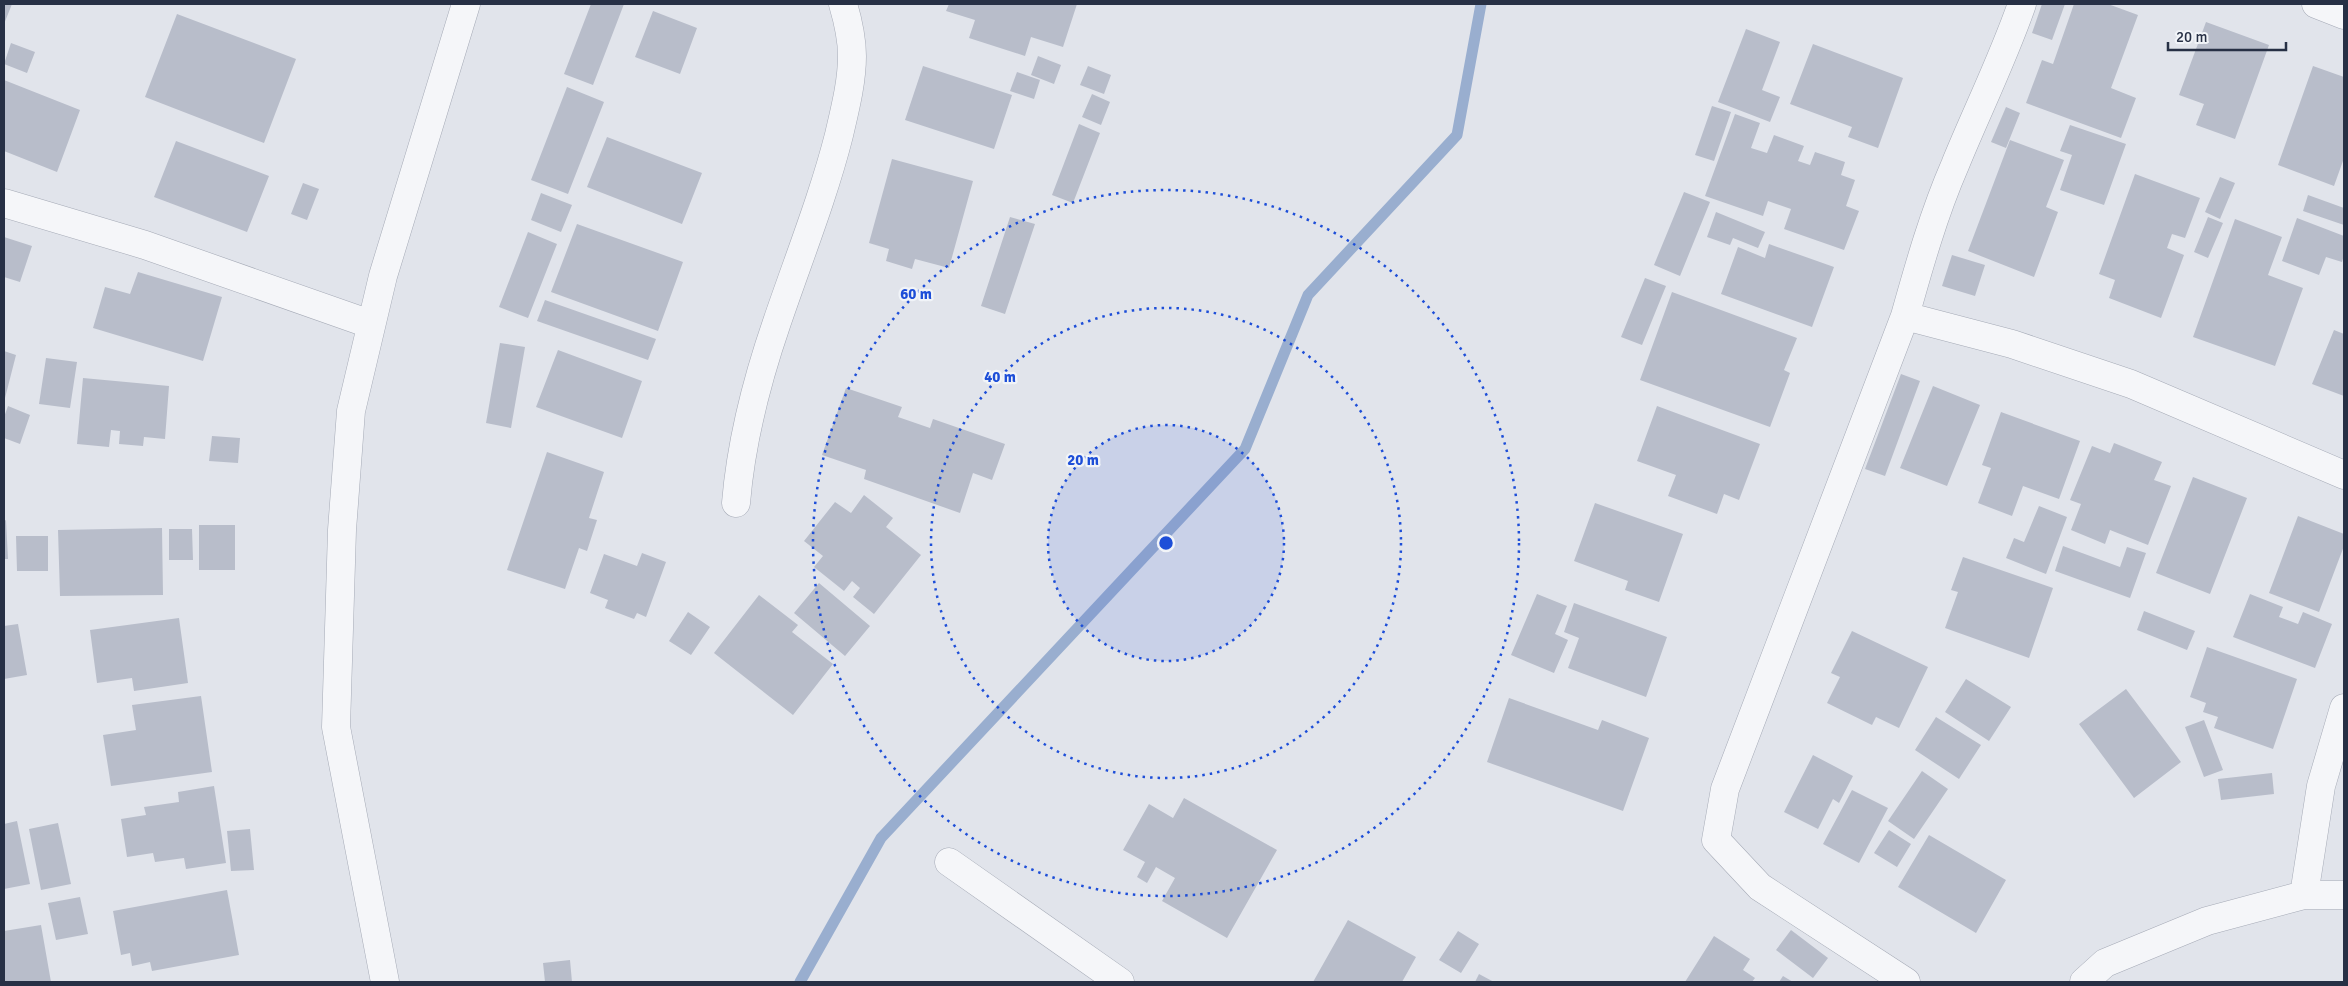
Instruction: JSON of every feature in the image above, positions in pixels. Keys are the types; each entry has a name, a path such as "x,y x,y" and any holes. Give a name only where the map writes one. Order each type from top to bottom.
{"street":[{"path":"385,982 336,727 342,530 351,411 370,324 466,4"},
{"path":"736,503 738,474 750,418 776,325 830,172 843,118 852,56 851,38 843,4"},
{"path":"1906,982 1760,887 1716,840 1725,789 1905,316 1954,166 2008,44 2022,4"},
{"path":"2316,4 2344,16"},
{"path":"4,203 146,245 370,324"},
{"path":"1905,316 2012,344 2131,384 2344,475"},
{"path":"2304,895 2320,786 2344,708"},
{"path":"949,862 1120,982"},
{"path":"2084,982 2105,964 2207,920 2304,895 2344,895"}],"building":[{"path":"4,4 12,4 4,24"},
{"path":"591,4 624,4 593,85 564,74"},
{"path":"949,4 1077,4 1063,47 1031,37 1025,56 969,38 975,20 946,11"},
{"path":"2042,4 2065,4 2052,40 2032,33"},
{"path":"2074,4 2108,4 2138,15 2111,88 2136,98 2121,138 2026,103 2042,60 2053,64"},
{"path":"653,11 697,28 680,74 635,57"},
{"path":"177,14 296,59 264,143 145,97"},
{"path":"2206,22 2269,45 2235,139 2196,125 2204,104 2179,95"},
{"path":"1746,29 1780,42 1762,90 1780,97 1770,122 1718,102"},
{"path":"11,43 35,52 27,73 4,64"},
{"path":"1813,44 1903,78 1878,148 1848,137 1852,127 1790,104"},
{"path":"1038,56 1061,65 1054,84 1031,75"},
{"path":"923,66 1012,95 994,149 905,120"},
{"path":"1088,66 1111,75 1104,94 1080,85"},
{"path":"2313,66 2344,77 2344,158 2334,186 2278,165"},
{"path":"1017,72 1040,80 1034,99 1010,91"},
{"path":"4,80 80,110 57,172 4,151"},
{"path":"567,87 604,102 568,194 531,180"},
{"path":"1092,94 1110,102 1101,125 1082,117"},
{"path":"1712,106 1731,112 1714,161 1695,155"},
{"path":"2006,107 2020,113 2006,148 1991,142"},
{"path":"1735,114 1760,123 1751,148 1767,153 1774,135 1804,146 1798,161 1810,165 1815,152 1845,162 1841,175 1855,180 1846,206 1859,211 1844,250 1784,229 1791,209 1768,201 1763,216 1705,196"},
{"path":"1079,124 1100,133 1073,203 1052,195"},
{"path":"2070,125 2126,144 2104,205 2060,190 2072,155 2060,151"},
{"path":"607,137 702,173 682,224 587,187"},
{"path":"2010,140 2064,160 2046,207 2058,212 2034,277 1968,251"},
{"path":"176,141 269,176 247,232 154,197"},
{"path":"892,159 973,181 949,268 915,259 912,269 886,261 889,249 869,243"},
{"path":"2135,174 2200,198 2185,238 2172,234 2167,248 2184,255 2161,318 2109,298 2115,280 2099,274"},
{"path":"2220,177 2235,183 2220,219 2205,212"},
{"path":"303,183 319,189 307,220 291,214"},
{"path":"1684,192 1710,202 1680,276 1654,265"},
{"path":"541,193 572,205 561,232 531,220"},
{"path":"2308,195 2344,208 2344,225 2303,211"},
{"path":"1716,212 1765,232 1758,248 1733,238 1730,245 1707,237"},
{"path":"1010,217 1035,224 1005,314 981,306"},
{"path":"2208,217 2223,223 2208,258 2194,252"},
{"path":"2297,218 2344,236 2342,262 2326,257 2319,275 2282,261"},
{"path":"2235,219 2282,237 2268,275 2303,288 2275,366 2193,337"},
{"path":"577,224 683,262 658,331 551,292"},
{"path":"528,232 557,244 528,318 499,307"},
{"path":"4,237 32,246 20,282 4,277"},
{"path":"1769,244 1834,267 1812,327 1721,294 1738,247 1765,258"},
{"path":"1952,255 1985,265 1975,296 1942,286"},
{"path":"138,272 222,297 203,361 93,328 105,287 130,294"},
{"path":"1645,278 1666,286 1642,345 1621,337"},
{"path":"1672,292 1797,338 1784,370 1790,373 1770,427 1640,380"},
{"path":"545,300 656,339 648,360 537,321"},
{"path":"2334,330 2344,334 2344,396 2312,384"},
{"path":"500,343 525,347 511,428 486,423"},
{"path":"558,350 642,381 622,438 536,407"},
{"path":"4,351 16,355 4,402"},
{"path":"46,358 77,362 70,408 39,404"},
{"path":"1901,374 1920,381 1885,476 1865,469"},
{"path":"83,378 169,386 165,439 144,437 143,446 119,444 120,431 111,430 109,447 77,444"},
{"path":"1933,386 1980,405 1947,486 1900,468"},
{"path":"846,388 902,407 898,417 930,428 933,419 1005,444 992,480 973,473 960,513 864,479 866,470 822,455"},
{"path":"8,406 30,415 20,444 4,438 4,417"},
{"path":"1657,406 1760,444 1739,500 1724,494 1717,514 1668,496 1676,475 1637,461"},
{"path":"2001,412 2080,441 2059,499 2023,486 2012,516 1978,503 1991,468 1982,465"},
{"path":"212,436 240,438 238,463 209,461"},
{"path":"2114,443 2162,462 2154,480 2171,486 2148,545 2110,530 2105,544 2071,530 2081,504 2070,500 2092,446 2110,453"},
{"path":"547,452 604,472 589,518 597,520 587,551 579,548 565,589 507,570"},
{"path":"2193,477 2247,498 2210,594 2156,573"},
{"path":"864,495 893,518 886,527 921,555 874,614 853,597 860,588 852,581 844,591 814,567 823,556 804,541 835,502 851,513"},
{"path":"1595,503 1683,534 1659,602 1625,590 1628,581 1574,561"},
{"path":"2039,506 2067,517 2046,574 2006,558 2014,538 2024,542"},
{"path":"2298,516 2344,534 2344,546 2319,612 2269,593"},
{"path":"6,520 8,559 4,559 4,521"},
{"path":"199,525 235,525 235,570 199,570"},
{"path":"162,528 163,595 60,596 58,530"},
{"path":"169,529 192,529 193,560 169,560"},
{"path":"16,536 48,536 48,571 17,571"},
{"path":"2063,546 2120,567 2127,547 2146,553 2130,598 2055,571"},
{"path":"642,553 666,562 646,617 637,613 634,619 605,608 608,600 590,593 604,554 637,566"},
{"path":"1963,557 2053,588 2029,658 1945,628 1958,592 1951,590"},
{"path":"819,583 870,626 845,656 794,613"},
{"path":"1537,594 1567,606 1555,634 1568,640 1554,673 1511,655"},
{"path":"2250,594 2283,607 2279,617 2298,624 2303,612 2332,624 2315,668 2233,637"},
{"path":"759,595 798,625 792,632 833,664 793,715 714,653"},
{"path":"1574,603 1667,637 1646,697 1568,668 1579,638 1564,632"},
{"path":"2144,611 2195,631 2187,650 2137,630"},
{"path":"688,612 710,627 691,655 669,641"},
{"path":"179,618 188,683 134,691 132,678 97,683 90,630"},
{"path":"18,624 27,675 4,679 4,626"},
{"path":"1852,631 1928,667 1899,728 1876,717 1872,725 1827,703 1840,677 1831,673"},
{"path":"2207,647 2297,679 2273,749 2214,728 2218,717 2203,712 2206,703 2190,697"},
{"path":"1966,679 2011,707 1989,741 1945,712"},
{"path":"2126,689 2181,762 2134,798 2079,724"},
{"path":"201,696 212,772 111,786 103,735 136,730 132,705"},
{"path":"1509,698 1598,730 1602,720 1649,738 1623,811 1487,762"},
{"path":"1936,717 1981,745 1959,779 1915,750"},
{"path":"2204,720 2223,770 2204,777 2185,727"},
{"path":"1813,755 1853,776 1839,803 1833,799 1818,829 1784,812"},
{"path":"1922,771 1948,789 1914,839 1888,821"},
{"path":"2272,773 2274,794 2221,800 2218,779"},
{"path":"214,786 226,863 186,869 184,858 155,862 153,853 127,857 121,819 146,815 144,807 179,802 178,792"},
{"path":"1852,790 1888,808 1859,863 1823,844"},
{"path":"1184,798 1277,850 1227,938 1162,901 1175,878 1156,867 1147,883 1137,877 1145,862 1123,850 1149,804 1173,818"},
{"path":"17,821 30,884 4,889 4,824"},
{"path":"58,823 71,884 41,890 29,829"},
{"path":"250,829 254,870 231,871 227,831"},
{"path":"1889,830 1911,844 1897,867 1874,853"},
{"path":"1929,835 2006,880 1976,933 1898,887"},
{"path":"227,890 239,955 152,971 150,962 132,966 130,953 121,955 113,911"},
{"path":"80,897 88,934 56,940 48,903"},
{"path":"1348,920 1416,957 1402,982 1313,982"},
{"path":"41,925 51,982 4,982 4,931"},
{"path":"1791,930 1828,958 1813,978 1776,950"},
{"path":"1458,931 1479,944 1461,973 1439,960"},
{"path":"1714,936 1750,959 1743,970 1755,978 1752,982 1685,982"},
{"path":"570,960 572,982 545,982 543,963"},
{"path":"1479,974 1494,982 1475,982"},
{"path":"1783,976 1793,982 1779,982"}],"waterway":[{"path":"800,982 881,838 1245,449 1308,295 1457,135 1481,4"}]}
